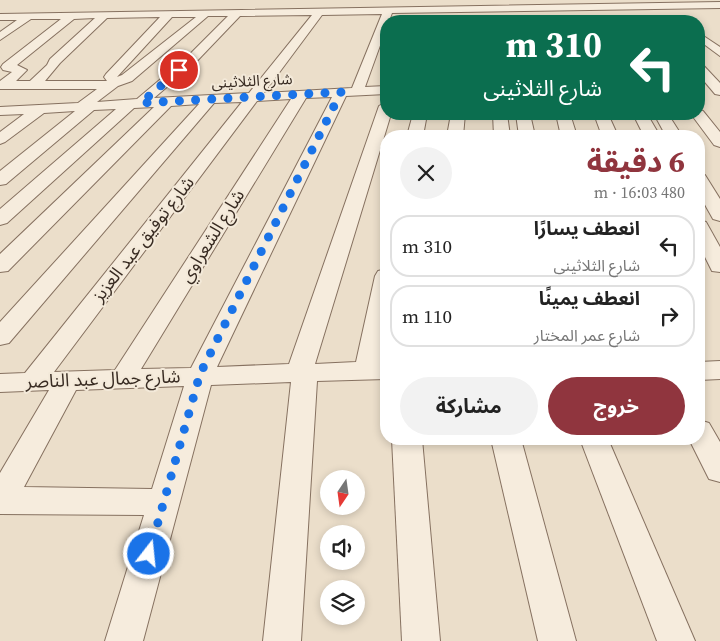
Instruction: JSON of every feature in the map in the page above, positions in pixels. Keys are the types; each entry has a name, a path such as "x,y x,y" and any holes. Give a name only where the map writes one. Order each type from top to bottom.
{"street":[{"path":"0,8 432,0"},
{"path":"506,0 517,8 520,15"},
{"path":"549,0 559,8 563,15"},
{"path":"630,0 649,15"},
{"path":"717,0 720,3"},
{"path":"135,12 442,6 495,9 559,8 586,4 602,7 720,3"},
{"path":"697,5 712,16"},
{"path":"0,17 388,11 442,6"},
{"path":"602,7 611,15"},
{"path":"533,8 535,15"},
{"path":"495,9 495,15"},
{"path":"386,15 388,11"},
{"name":"شارع توفيق عبد العزيز","path":"33,381 319,12"},
{"path":"2,85 115,82 127,78 194,25 205,14"},
{"path":"0,219 192,58 236,14"},
{"path":"115,82 109,77 168,15"},
{"path":"0,37 29,16"},
{"path":"2,85 21,70 7,67 71,16"},
{"path":"32,85 53,66 54,62 105,16"},
{"path":"158,25 194,25"},
{"path":"124,641 200,374 349,92 380,28"},
{"path":"705,40 720,54"},
{"path":"130,55 156,55"},
{"path":"705,73 720,75"},
{"path":"705,77 720,91"},
{"path":"0,180 115,82"},
{"name":"شارع الثلاثينى","path":"0,111 380,90"},
{"name":"شارع الشعراوي","path":"123,378 301,95"},
{"path":"0,337 210,100"},
{"path":"0,101 85,106"},
{"path":"0,266 167,102"},
{"path":"0,139 40,109"},
{"path":"282,641 302,372 382,120"},
{"path":"703,120 720,142"},
{"path":"705,189 720,215"},
{"path":"705,237 720,266"},
{"path":"376,370 380,332"},
{"name":"شارع جمال عبد الناصر","path":"0,383 200,374 376,370"},
{"path":"68,380 0,501 164,502"},
{"path":"705,442 720,470"},
{"path":"407,445 421,641"},
{"path":"508,445 557,641"},
{"path":"596,445 676,641"}],"route":[{"path":"149,554 200,374 341,92 141,103 179,70"}]}
